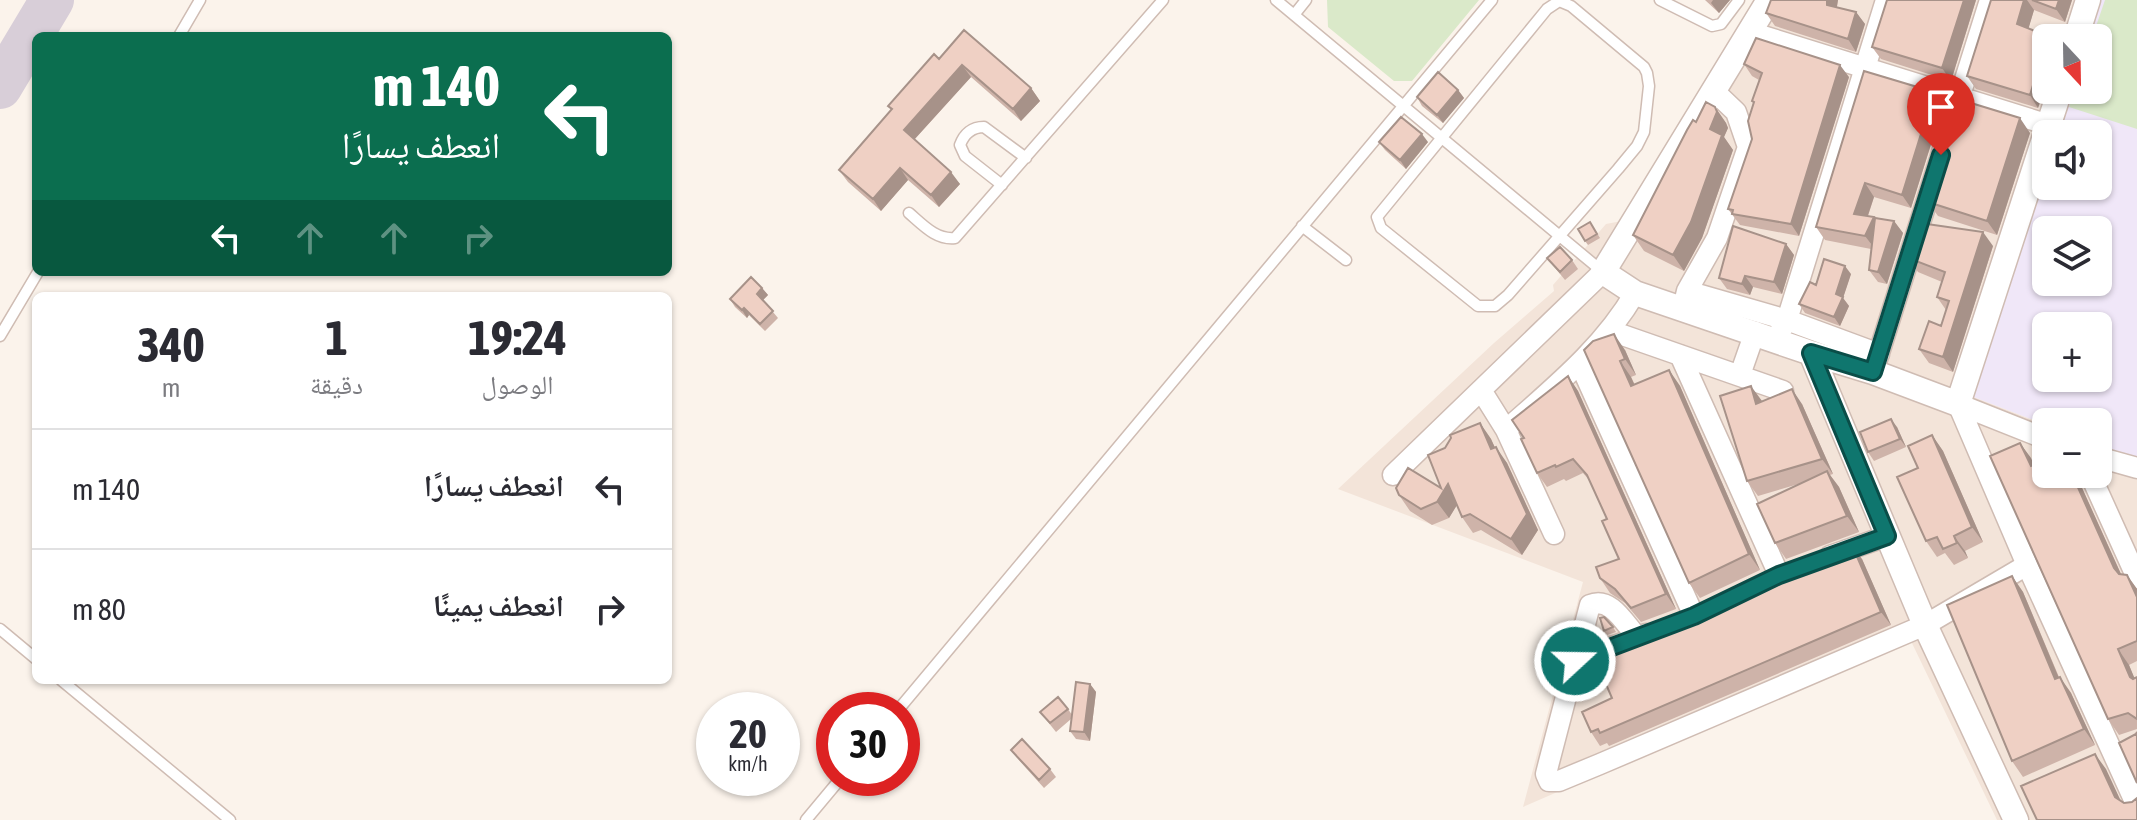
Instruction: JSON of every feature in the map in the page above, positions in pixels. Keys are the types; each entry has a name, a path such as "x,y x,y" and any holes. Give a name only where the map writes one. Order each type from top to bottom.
{"street":[{"path":"1393,475 1603,272 1769,0"},
{"path":"1740,375 1772,331 1865,69 1886,0"},
{"path":"1876,363 1990,0"},
{"path":"2080,24 2088,0"},
{"path":"1750,32 2032,120"},
{"path":"1685,300 1717,238 1748,147 1736,112 1714,91"},
{"path":"2032,177 1958,404 2027,565 2137,806"},
{"path":"1603,272 1635,293 1685,300 1876,363 1958,404 2032,433"},
{"path":"1506,430 1580,364 1611,331 1635,293"},
{"path":"1685,300 1772,331 1811,353 1876,363"},
{"path":"1611,331 1783,391"},
{"path":"1811,353 1925,625 2013,804"},
{"path":"1680,355 1785,573 1887,536"},
{"path":"1575,661 1687,618 1580,364"},
{"path":"1481,390 1506,430 1554,534"},
{"path":"2112,461 2137,468"},
{"path":"2096,488 2137,578"},
{"path":"1637,637 1608,604 1597,602 1590,605 1546,774 1549,781 1559,781 1586,770 1925,625 2027,565"}],"lane":[{"path":"181,32 200,0"},
{"path":"909,213 936,235 945,239 955,238 1163,0"},
{"path":"1276,0 1603,272"},
{"path":"1294,15 1306,0"},
{"path":"913,692 1492,0"},
{"path":"1660,0 1712,26 1721,24 1739,0"},
{"path":"1559,1 1566,3 1644,67 1649,86 1645,123 1637,146 1559,237 1503,301 1486,307 1470,302 1381,228 1377,217 1552,4 1559,1"},
{"path":"1002,185 965,156 960,145 970,130 984,127 1026,158"},
{"path":"1302,226 1346,260"},
{"path":"0,336 36,276"},
{"path":"0,629 32,656"},
{"path":"66,684 230,820"},
{"path":"806,820 826,796"}],"shaded area":[{"path":"1758,0 2091,0 2084,24 2032,24 2032,104 2060,104 2055,120 2032,120 2032,195 1971,396 2032,420 2032,488 2112,488 2112,449 2137,459 2137,820 1997,820 1910,639 1523,807 1583,582 1338,489 1554,291 1553,285 1606,224 1627,220"},
{"path":"2091,0 2137,0 2137,459 2112,449 2112,408 2032,408 2032,420 1971,396 2032,195 2032,200 2112,200 2112,120 2055,120 2060,104 2112,104 2112,24 2084,24"}],"green space":[{"path":"1327,0 1479,0 1412,81 1394,81 1328,27"},
{"path":"2105,0 2137,0 2137,129 2069,107 2070,104 2112,104 2112,24 2097,24"}],"building":[{"path":"1771,0 1827,0 1827,5 1856,12 1848,39 1766,13"},
{"path":"1887,0 1964,0 1942,68 1872,47"},
{"path":"1991,0 2024,0 2017,24 2032,30 2030,95 1967,76"},
{"path":"2032,0 2059,0 2056,9"},
{"path":"964,30 1031,88 1013,109 962,65 904,130 951,172 931,195 900,168 873,199 839,170 892,109 888,106 934,54 939,59"},
{"path":"1756,38 1840,65 1791,224 1732,214 1733,210 1728,209 1752,139 1748,121 1762,73 1744,64"},
{"path":"1864,71 1934,92 1902,195 1865,183 1854,214 1874,217 1865,236 1816,227"},
{"path":"1438,72 1458,90 1437,115 1417,97"},
{"path":"1958,99 2020,118 1987,221 1928,202 1946,154 1941,152"},
{"path":"1706,102 1717,112 1710,129 1722,135 1691,222 1673,255 1633,235 1687,130 1693,120 1696,122"},
{"path":"1401,117 1422,134 1400,160 1379,142"},
{"path":"1875,218 1894,221 1878,272 1869,270"},
{"path":"1590,222 1597,234 1585,241 1578,229"},
{"path":"1920,223 1983,232 1943,357 1919,349 1929,321 1941,326 1949,301 1937,297 1945,272 1908,258"},
{"path":"1733,226 1786,244 1774,282 1745,276 1742,284 1719,278"},
{"path":"1560,247 1572,260 1560,272 1547,258"},
{"path":"1824,259 1845,266 1836,294 1843,297 1834,317 1799,304 1810,282 1816,285"},
{"path":"751,277 762,288 757,294 773,311 760,324 730,299"},
{"path":"1614,334 1625,359 1620,361 1631,386 1669,370 1749,554 1689,583 1584,350 1593,341"},
{"path":"1568,376 1666,594 1631,608 1615,589 1600,578 1596,567 1619,559 1602,521 1607,519 1587,475 1573,459 1537,473 1521,439 1524,438 1512,420"},
{"path":"1751,386 1756,404 1792,389 1822,459 1747,481 1720,396"},
{"path":"1891,419 1900,439 1868,452 1860,432"},
{"path":"1480,423 1491,449 1496,447 1527,514 1511,539 1470,514 1462,517 1448,484 1437,502 1421,509 1399,495 1396,488 1408,468 1441,488 1428,455 1445,448 1450,435"},
{"path":"1932,435 1972,527 1954,536 1957,543 1943,549 1937,537 1926,541 1897,477 1918,468 1908,446"},
{"path":"2020,443 2032,466 2032,488 2078,488 2114,568 2119,574 2127,575 2137,597 2137,641 2118,649 2130,677 2137,677 2137,719 2128,713 2108,719 1990,456"},
{"path":"1827,471 1847,516 1775,543 1757,504"},
{"path":"1852,545 1881,612 1600,733 1598,729 1591,732 1582,712 1612,698 1595,659 1627,644 1626,641 1775,573"},
{"path":"2012,576 2055,679 2060,677 2084,729 2012,761 1947,605"},
{"path":"1604,617 1613,627 1604,631 1600,618"},
{"path":"1076,682 1090,684 1084,732 1070,731"},
{"path":"1058,697 1068,709 1050,723 1040,712"},
{"path":"2137,732 2137,783 2119,743"},
{"path":"1022,739 1050,769 1039,780 1011,750"},
{"path":"2095,754 2115,797 2124,803 2137,798 2137,820 2037,820 2021,786"}],"taxiway":[{"path":"33,32 52,0"},
{"path":"0,87 32,33"}],"route":[{"path":"1575,661 1694,616 1779,575 1887,536 1811,353 1873,372 1941,155"}]}
